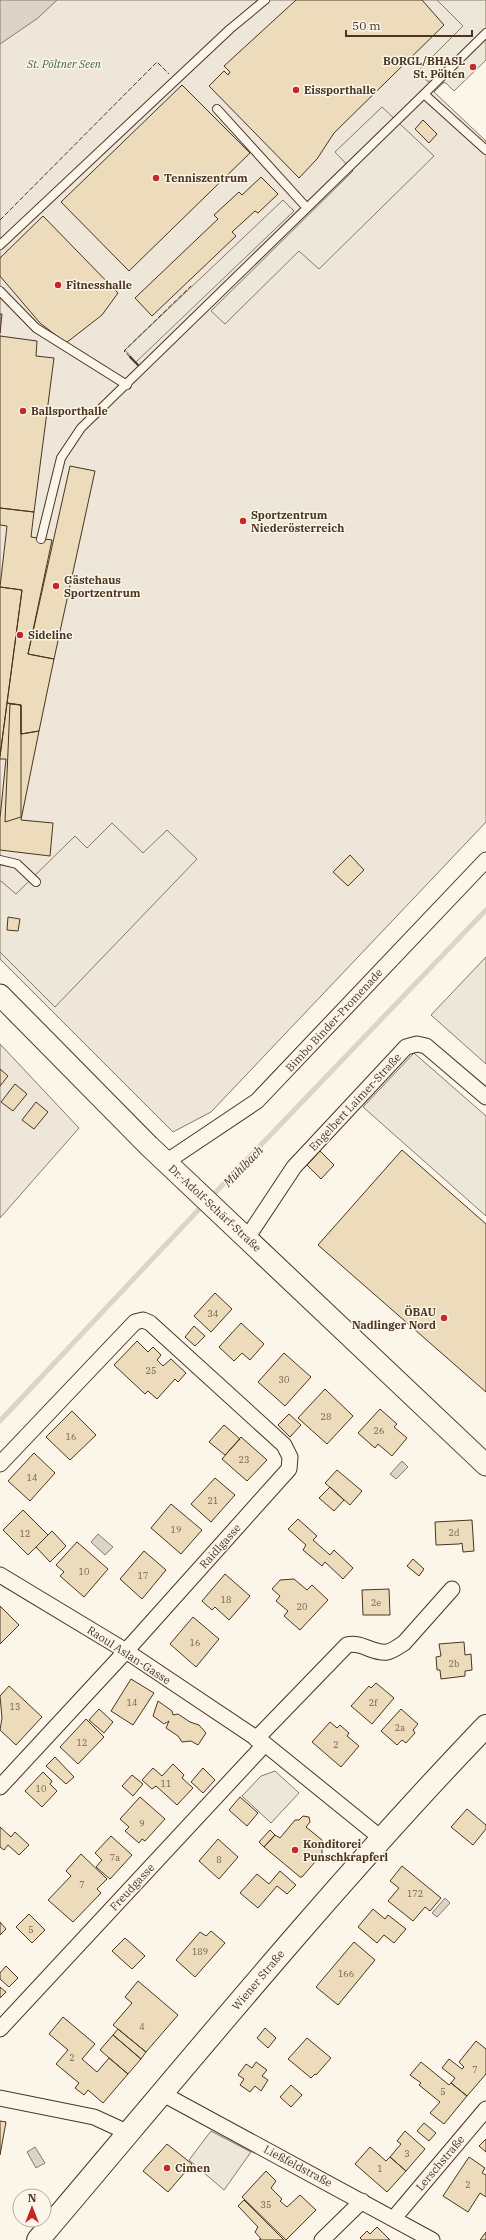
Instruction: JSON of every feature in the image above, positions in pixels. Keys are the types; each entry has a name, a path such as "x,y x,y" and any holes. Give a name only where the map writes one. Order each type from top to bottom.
{"main road":[{"name":"Wiener Straße","path":"38,2240 163,2094 296,1934 381,1838 486,1726"}],"street":[{"name":"Bimbo Binder-Promenade","path":"166,1162 257,1101 486,860"},
{"name":"Dr.-Adolf-Schärf-Straße","path":"0,995 166,1162 486,1465"},
{"name":"Engelbert Laimer-Straße","path":"247,1238 294,1167 406,1047 417,1044 426,1046 486,1097"},
{"name":"Raidlgasse","path":"0,1464 135,1322 143,1320 150,1323 284,1445 290,1457 289,1469 126,1651 0,1787"},
{"name":"Dr.-Adolf-Schärf-Straße","path":"433,1416 486,1457"},
{"name":"Raoul Aslan-Gasse","path":"0,1575 126,1651 260,1741 381,1838"},
{"path":"260,1741 347,1645 356,1644 386,1652 394,1649 404,1643 452,1589"},
{"name":"Freudgasse","path":"0,2029 260,1741"},
{"name":"Ließfeldstraße","path":"163,2094 362,2200 432,2240"},
{"path":"0,2098 94,2117 129,2133"},
{"name":"Lerschstraße","path":"394,2218 486,2109"},
{"path":"322,2240 362,2200"}],"lane":[{"path":"0,245 230,29 264,0"},
{"path":"41,539 61,458 81,428 127,385 486,33"},
{"path":"424,94 486,150"},
{"path":"217,109 307,208"},
{"path":"0,290 36,328 127,385"},
{"path":"0,860 17,864 36,882"}],"green space":[{"name":"Sportzentrum Niederösterreich","path":"0,0 486,0 486,41 434,92 486,141 486,822 211,1112 173,1132 0,959"},
{"path":"0,1044 79,1128 0,1218"}],"shaded area":[{"path":"0,0 57,0 38,18 0,44"},
{"path":"437,0 486,0 486,60 454,91 446,83 427,81 418,71 463,26"},
{"path":"382,107 434,156 319,269 299,251 225,324 211,311 353,171 335,152"},
{"path":"283,200 294,211 136,362 125,350"},
{"path":"112,823 143,853 167,830 197,859 55,1007 0,952 0,882 1,881 16,894 75,836 87,848"},
{"path":"486,957 486,1064 431,1015"},
{"path":"414,1053 486,1116 486,1216 363,1107"},
{"path":"402,1461 408,1467 396,1479 390,1474"},
{"path":"98,1534 113,1547 105,1555 91,1542"},
{"path":"275,1771 299,1793 271,1823 242,1796 261,1776"},
{"path":"445,1898 450,1903 437,1917 432,1913"},
{"path":"211,2131 251,2152 224,2190 189,2160"},
{"path":"35,2147 45,2163 36,2168 27,2152"}],"building":[{"name":"Eissporthalle","path":"296,0 422,0 444,25 334,133 317,159 299,178 209,86 224,71 228,75 230,72 224,66"},
{"name":"Tenniszentrum","path":"182,85 250,153 129,271 61,202"},
{"path":"423,120 437,134 429,143 415,129"},
{"path":"261,177 278,194 258,213 255,211 232,232 236,236 152,316 135,298 218,219 214,215 239,192 242,195"},
{"name":"Fitnesshalle","path":"43,216 118,293 102,315 66,343 40,323 0,276 0,258"},
{"path":"0,314 2,314 0,333"},
{"name":"Ballsporthalle","path":"0,336 37,341 36,356 54,358 34,512 0,508"},
{"path":"70,466 95,471 54,659 28,654"},
{"path":"0,508 34,512 31,537 52,540 28,654 54,659 39,731 21,734 21,705 7,703 22,590 0,587 7,526 0,525"},
{"path":"0,587 22,590 0,756"},
{"path":"7,703 21,705 21,734 39,731 21,820 53,823 50,856 0,850 0,818 6,759 0,759 0,756"},
{"path":"10,704 21,705 21,817 5,822"},
{"path":"350,855 364,870 348,886 333,872"},
{"path":"8,917 20,919 18,931 7,930"},
{"path":"0,1069 8,1076 0,1086"},
{"path":"15,1084 27,1094 13,1111 1,1102"},
{"path":"36,1102 48,1112 34,1129 22,1120"},
{"name":"ÖBAU Nadlinger Nord","path":"402,1150 486,1224 486,1392 318,1245"},
{"path":"320,1151 334,1165 321,1179 307,1165"},
{"path":"215,1293 232,1309 211,1332 194,1316"},
{"path":"241,1323 264,1344 250,1360 242,1353 234,1361 219,1347"},
{"path":"194,1326 205,1336 195,1346 185,1337"},
{"path":"137,1341 148,1352 153,1347 161,1355 157,1360 163,1366 171,1359 186,1373 178,1382 175,1379 157,1399 148,1391 145,1394 114,1365"},
{"path":"284,1353 311,1377 285,1406 258,1382"},
{"path":"325,1389 353,1416 327,1444 298,1418"},
{"path":"380,1409 397,1424 394,1427 407,1438 392,1456 378,1444 375,1448 358,1433"},
{"path":"72,1411 96,1435 70,1460 46,1437"},
{"path":"289,1414 301,1425 290,1437 278,1425"},
{"path":"224,1425 240,1439 225,1455 209,1442"},
{"path":"241,1437 267,1460 247,1481 222,1459"},
{"path":"34,1453 55,1473 30,1501 8,1481"},
{"path":"337,1470 362,1491 350,1505 325,1483"},
{"path":"215,1478 235,1495 211,1522 191,1504"},
{"path":"330,1487 344,1500 334,1511 319,1498"},
{"path":"171,1504 202,1530 181,1554 151,1528"},
{"path":"23,1510 48,1535 28,1555 3,1530"},
{"path":"298,1519 317,1536 313,1540 330,1555 334,1550 353,1568 343,1579 325,1562 322,1566 303,1550 306,1545 288,1529"},
{"path":"472,1520 474,1551 463,1552 462,1543 436,1545 435,1522"},
{"path":"52,1531 66,1546 50,1562 36,1547"},
{"path":"77,1542 108,1569 84,1597 60,1576 64,1572 56,1565"},
{"path":"144,1551 166,1570 142,1599 120,1579"},
{"path":"413,1559 424,1569 419,1576 407,1566"},
{"path":"225,1574 250,1596 229,1620 215,1607 212,1610 202,1601"},
{"path":"294,1579 307,1590 312,1585 328,1600 300,1630 284,1616 288,1611 276,1601 280,1596 272,1589 280,1580"},
{"path":"389,1589 390,1615 363,1615 362,1590"},
{"path":"0,1606 19,1625 0,1644"},
{"path":"193,1617 219,1639 196,1667 170,1644"},
{"path":"464,1642 465,1655 471,1654 472,1670 465,1671 465,1676 441,1679 440,1670 437,1670 436,1657 441,1656 439,1644"},
{"path":"131,1679 154,1693 133,1725 111,1711"},
{"path":"376,1683 394,1698 372,1724 351,1706 369,1686 371,1688"},
{"path":"9,1686 42,1717 16,1745 0,1730 2,1718 0,1696"},
{"path":"158,1701 172,1711 173,1715 178,1714 190,1722 199,1725 206,1733 198,1745 191,1741 182,1742 178,1736 166,1728 169,1721 164,1724 153,1716"},
{"path":"99,1709 113,1722 104,1733 89,1720"},
{"path":"401,1709 418,1724 413,1730 415,1733 406,1743 402,1740 397,1745 381,1731"},
{"path":"86,1719 104,1737 78,1764 60,1747"},
{"path":"330,1722 337,1728 340,1725 349,1733 347,1736 359,1746 341,1767 312,1742"},
{"path":"55,1757 74,1777 66,1784 46,1766"},
{"path":"173,1764 184,1775 182,1778 193,1788 177,1805 156,1786 152,1789 142,1780 153,1768 162,1776"},
{"path":"203,1768 215,1780 203,1793 191,1782"},
{"path":"43,1772 52,1781 50,1784 57,1791 42,1807 25,1791"},
{"path":"132,1775 143,1784 133,1796 122,1786"},
{"path":"140,1797 165,1819 145,1841 142,1839 139,1843 125,1831 129,1827 120,1819"},
{"path":"240,1797 258,1813 247,1826 229,1810"},
{"path":"467,1809 486,1825 486,1829 473,1845 451,1827"},
{"name":"Konditorei Punschkrapferl","path":"303,1816 309,1817 310,1822 306,1827 322,1840 322,1854 302,1877 300,1877 264,1847 275,1835 280,1838 295,1820 299,1820"},
{"path":"0,1827 11,1837 15,1832 29,1845 19,1855 8,1845 4,1850 0,1847"},
{"path":"270,1830 275,1835 264,1847 259,1842"},
{"path":"111,1836 132,1855 110,1879 96,1867 102,1860 95,1853"},
{"path":"218,1839 238,1857 219,1879 199,1861"},
{"path":"81,1854 107,1879 97,1889 101,1893 73,1922 48,1900 71,1876 66,1871"},
{"path":"402,1866 441,1898 430,1911 425,1907 413,1921 388,1901 399,1888 390,1881"},
{"path":"280,1871 296,1885 287,1894 277,1886 258,1908 240,1893 257,1874 269,1884"},
{"path":"373,1909 385,1919 388,1915 406,1929 394,1943 384,1935 377,1943 358,1927"},
{"path":"29,1914 45,1930 32,1943 16,1927"},
{"path":"0,1922 6,1929 0,1935"},
{"path":"211,1931 225,1943 195,1977 176,1960 200,1932 206,1936"},
{"path":"125,1938 145,1956 132,1969 112,1951"},
{"path":"354,1942 375,1960 338,2005 316,1987"},
{"path":"6,1966 18,1978 9,1987 0,1979 0,1973"},
{"path":"138,1981 178,2015 146,2052 113,2025 132,2003 125,1997"},
{"path":"0,1987 6,1992 0,1998"},
{"path":"63,2017 95,2044 82,2059 97,2072 109,2058 128,2074 103,2103 88,2090 84,2095 75,2088 79,2083 56,2064 68,2050 49,2034"},
{"path":"265,2028 276,2038 268,2048 257,2038"},
{"path":"118,2029 146,2052 141,2059 113,2035"},
{"path":"113,2035 141,2059 128,2074 100,2050"},
{"path":"307,2038 331,2058 316,2075 315,2074 311,2078 288,2059"},
{"path":"476,2041 486,2049 486,2074 467,2096 451,2083 455,2078 442,2068 449,2059 462,2069 464,2067 459,2062"},
{"path":"256,2062 267,2070 262,2076 268,2080 261,2091 255,2086 250,2092 240,2085 244,2079 238,2075 246,2064 252,2068"},
{"path":"421,2062 449,2085 451,2083 467,2096 444,2124 430,2113 440,2102 419,2085 421,2083 410,2075"},
{"path":"291,2085 302,2095 291,2107 280,2097"},
{"path":"0,2121 6,2122 0,2155"},
{"path":"424,2123 436,2133 429,2141 417,2131"},
{"path":"405,2131 425,2149 406,2171 390,2157 401,2144 397,2141"},
{"path":"486,2139 486,2152 479,2146"},
{"name":"Cimen","path":"167,2144 192,2164 168,2192 143,2171"},
{"path":"370,2147 386,2161 390,2157 406,2171 387,2192 355,2164"},
{"path":"469,2157 485,2168 482,2173 486,2175 486,2197 480,2193 468,2212 443,2196"},
{"path":"266,2171 276,2181 271,2188 282,2199 280,2201 287,2207 300,2195 316,2210 286,2240 242,2197"},
{"path":"244,2200 284,2240 259,2240 261,2239 255,2232 258,2227 238,2206"},
{"path":"377,2227 390,2240 362,2240 360,2238 367,2231 370,2234"},
{"path":"486,2232 486,2240 480,2240"}],"waterway":[{"name":"Mühlbach","path":"210,1198 486,910"},
{"name":"Mühlbach","path":"0,1421 203,1205"}],"fence":[{"path":"0,220 157,62 169,74"},
{"path":"130,357 124,351 191,286"}],"wall":[{"path":"130,357 138,365"}],"place":[{"name":"BORGL/BHASL St. Pölten","path":"473,67"},
{"name":"Eissporthalle","path":"296,90"},
{"name":"Tenniszentrum","path":"156,178"},
{"name":"Fitnesshalle","path":"58,285"},
{"name":"Ballsporthalle","path":"23,411"},
{"name":"Sportzentrum Niederösterreich","path":"243,521"},
{"name":"Gästehaus Sportzentrum","path":"56,586"},
{"name":"Sideline","path":"20,635"},
{"name":"ÖBAU Nadlinger Nord","path":"444,1318"},
{"name":"Konditorei Punschkrapferl","path":"295,1850"},
{"name":"Cimen","path":"167,2168"}],"park label":[{"name":"St. Pöltner Seen","path":"64,64"}]}
